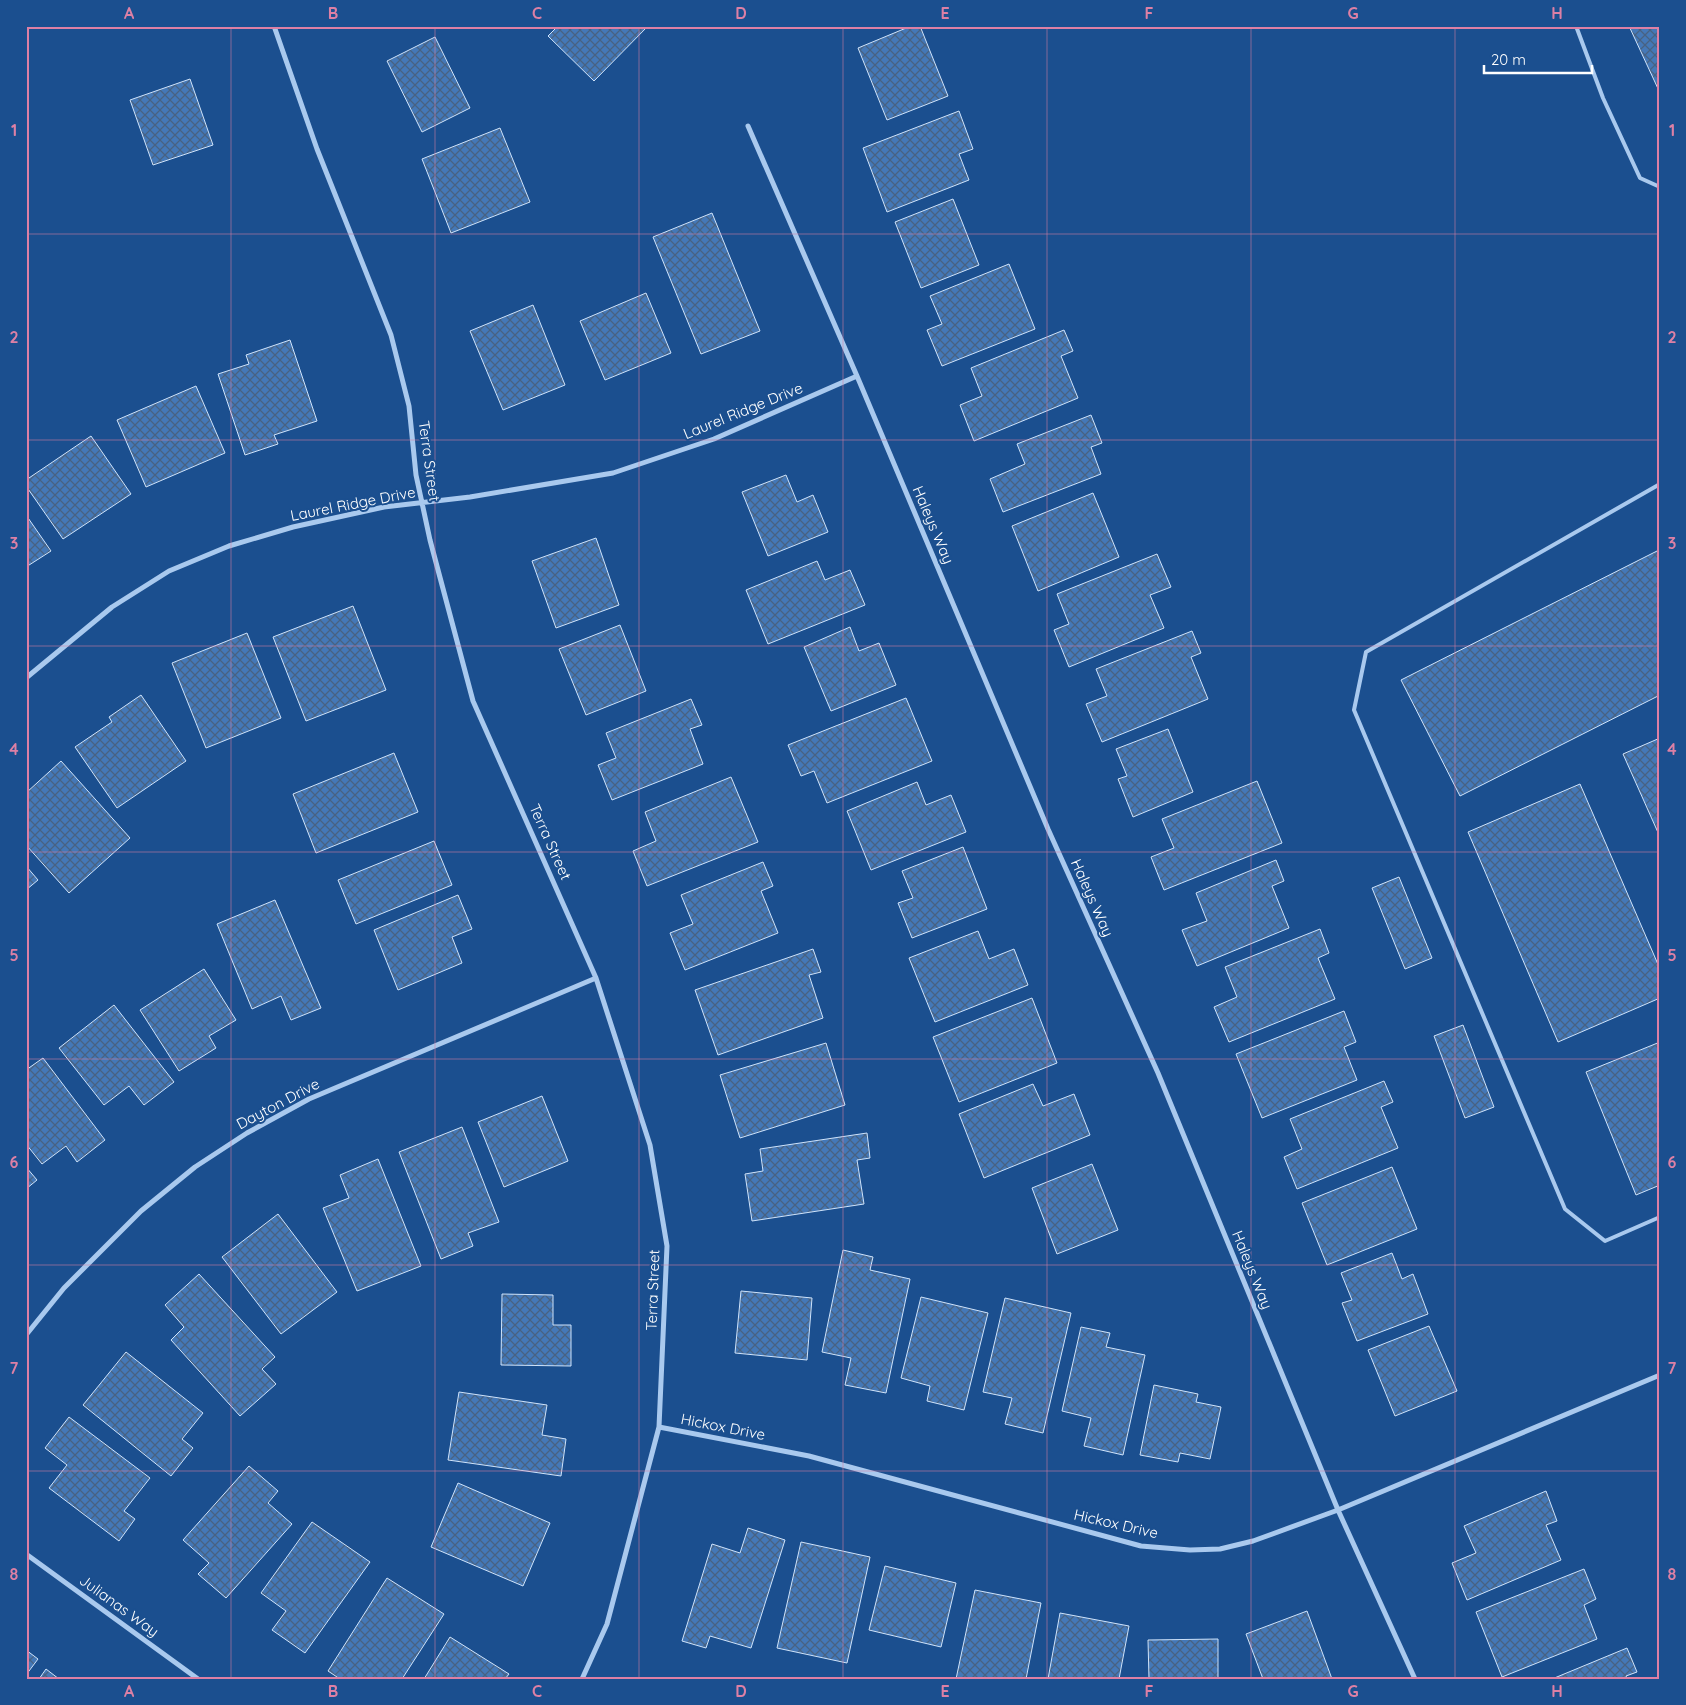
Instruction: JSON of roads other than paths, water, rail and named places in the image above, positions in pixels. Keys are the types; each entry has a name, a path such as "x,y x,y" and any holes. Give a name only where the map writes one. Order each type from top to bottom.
{"street":[{"name":"Terra Street","path":"274,26 317,149 391,334 409,406 416,475 430,540 473,701 596,978 650,1145 667,1246 660,1427 607,1624 582,1679"},
{"name":"Haleys Way","path":"748,126 857,376 1048,829 1158,1073 1338,1510 1415,1679"},
{"name":"Laurel Ridge Drive","path":"26,678 112,607 169,571 229,546 293,528 384,507 470,497 613,473 714,439 857,376"},
{"name":"Dayton Drive","path":"26,1335 64,1288 141,1211 195,1167 247,1133 309,1099 596,978"},
{"name":"Hickox Drive","path":"660,1427 809,1456 1141,1546 1190,1550 1220,1549 1252,1541 1338,1510 1660,1376"},
{"name":"Julianas Way","path":"26,1554 198,1679"}],"lane":[{"path":"1576,26 1603,98 1640,178 1660,187"},
{"path":"1660,484 1366,652 1354,710 1565,1209 1605,1240 1660,1217"}]}
